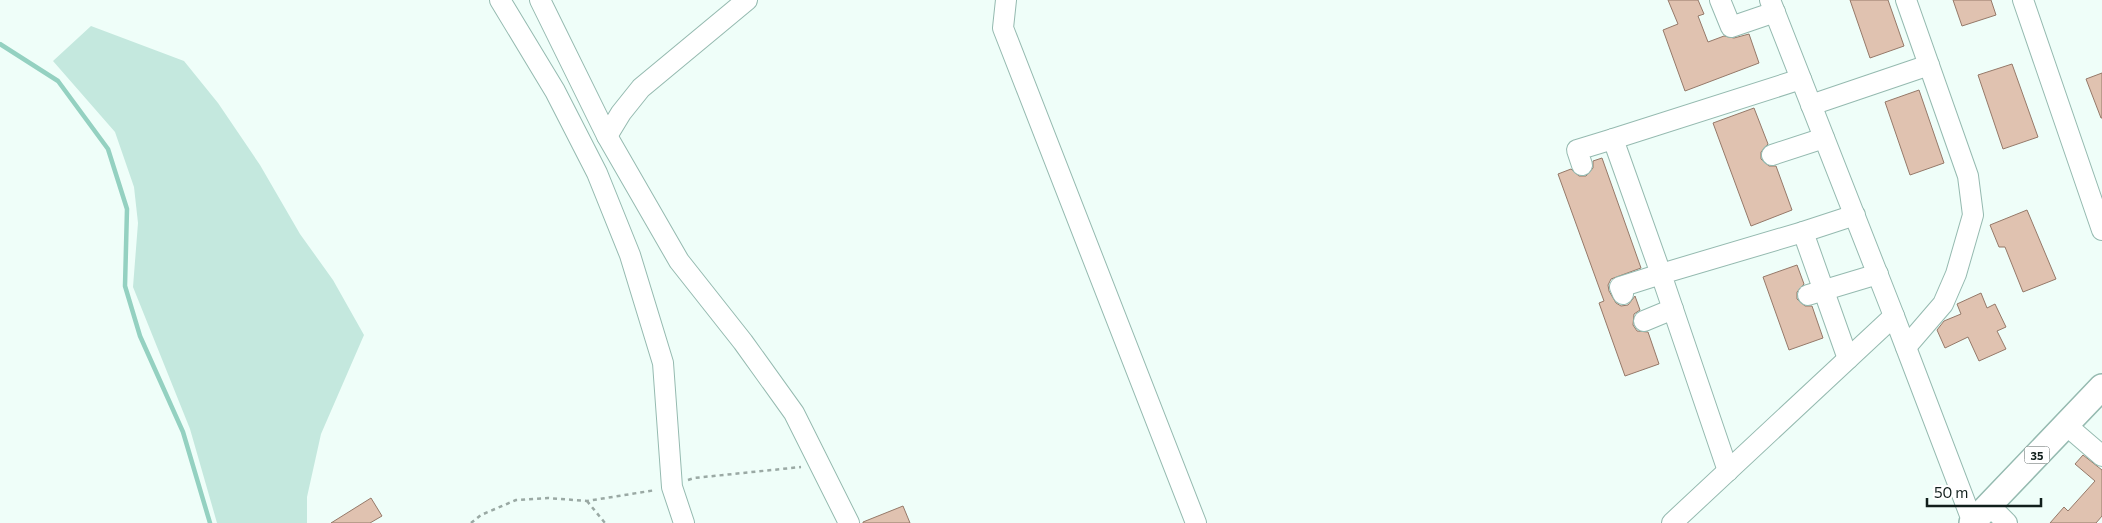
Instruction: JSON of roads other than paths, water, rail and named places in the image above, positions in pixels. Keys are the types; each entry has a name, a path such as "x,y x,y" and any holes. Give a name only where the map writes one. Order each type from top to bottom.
{"main road":[{"name":"35","path":"1978,517 2102,387"}],"street":[{"path":"500,0 555,91 597,172 630,255 647,304 663,363 672,487 684,523"},
{"path":"540,0 607,136 679,261 743,342 794,413 849,523"},
{"path":"607,136 621,113 641,88 747,0"},
{"path":"1006,0 1003,28 1196,523"},
{"path":"1720,0 1731,27 1773,6 1906,346 1978,517 2007,523"},
{"path":"1906,0 1968,176 1973,215 1956,274 1943,304 1906,346"},
{"path":"2023,0 2102,230"},
{"path":"1811,105 1929,65"},
{"path":"1582,165 1577,150 1802,80"},
{"path":"1772,155 1824,138"},
{"path":"1613,139 1728,471"},
{"path":"1623,294 1620,287 1855,215"},
{"path":"1803,232 1816,293 1848,359"},
{"path":"1816,293 1878,274"},
{"path":"1644,322 1673,309"},
{"path":"1672,523 1894,316"},
{"path":"2066,425 2102,456"}],"waterway":[{"path":"0,44 58,81 108,149 127,209 125,286 140,336 183,432 210,523"}]}
